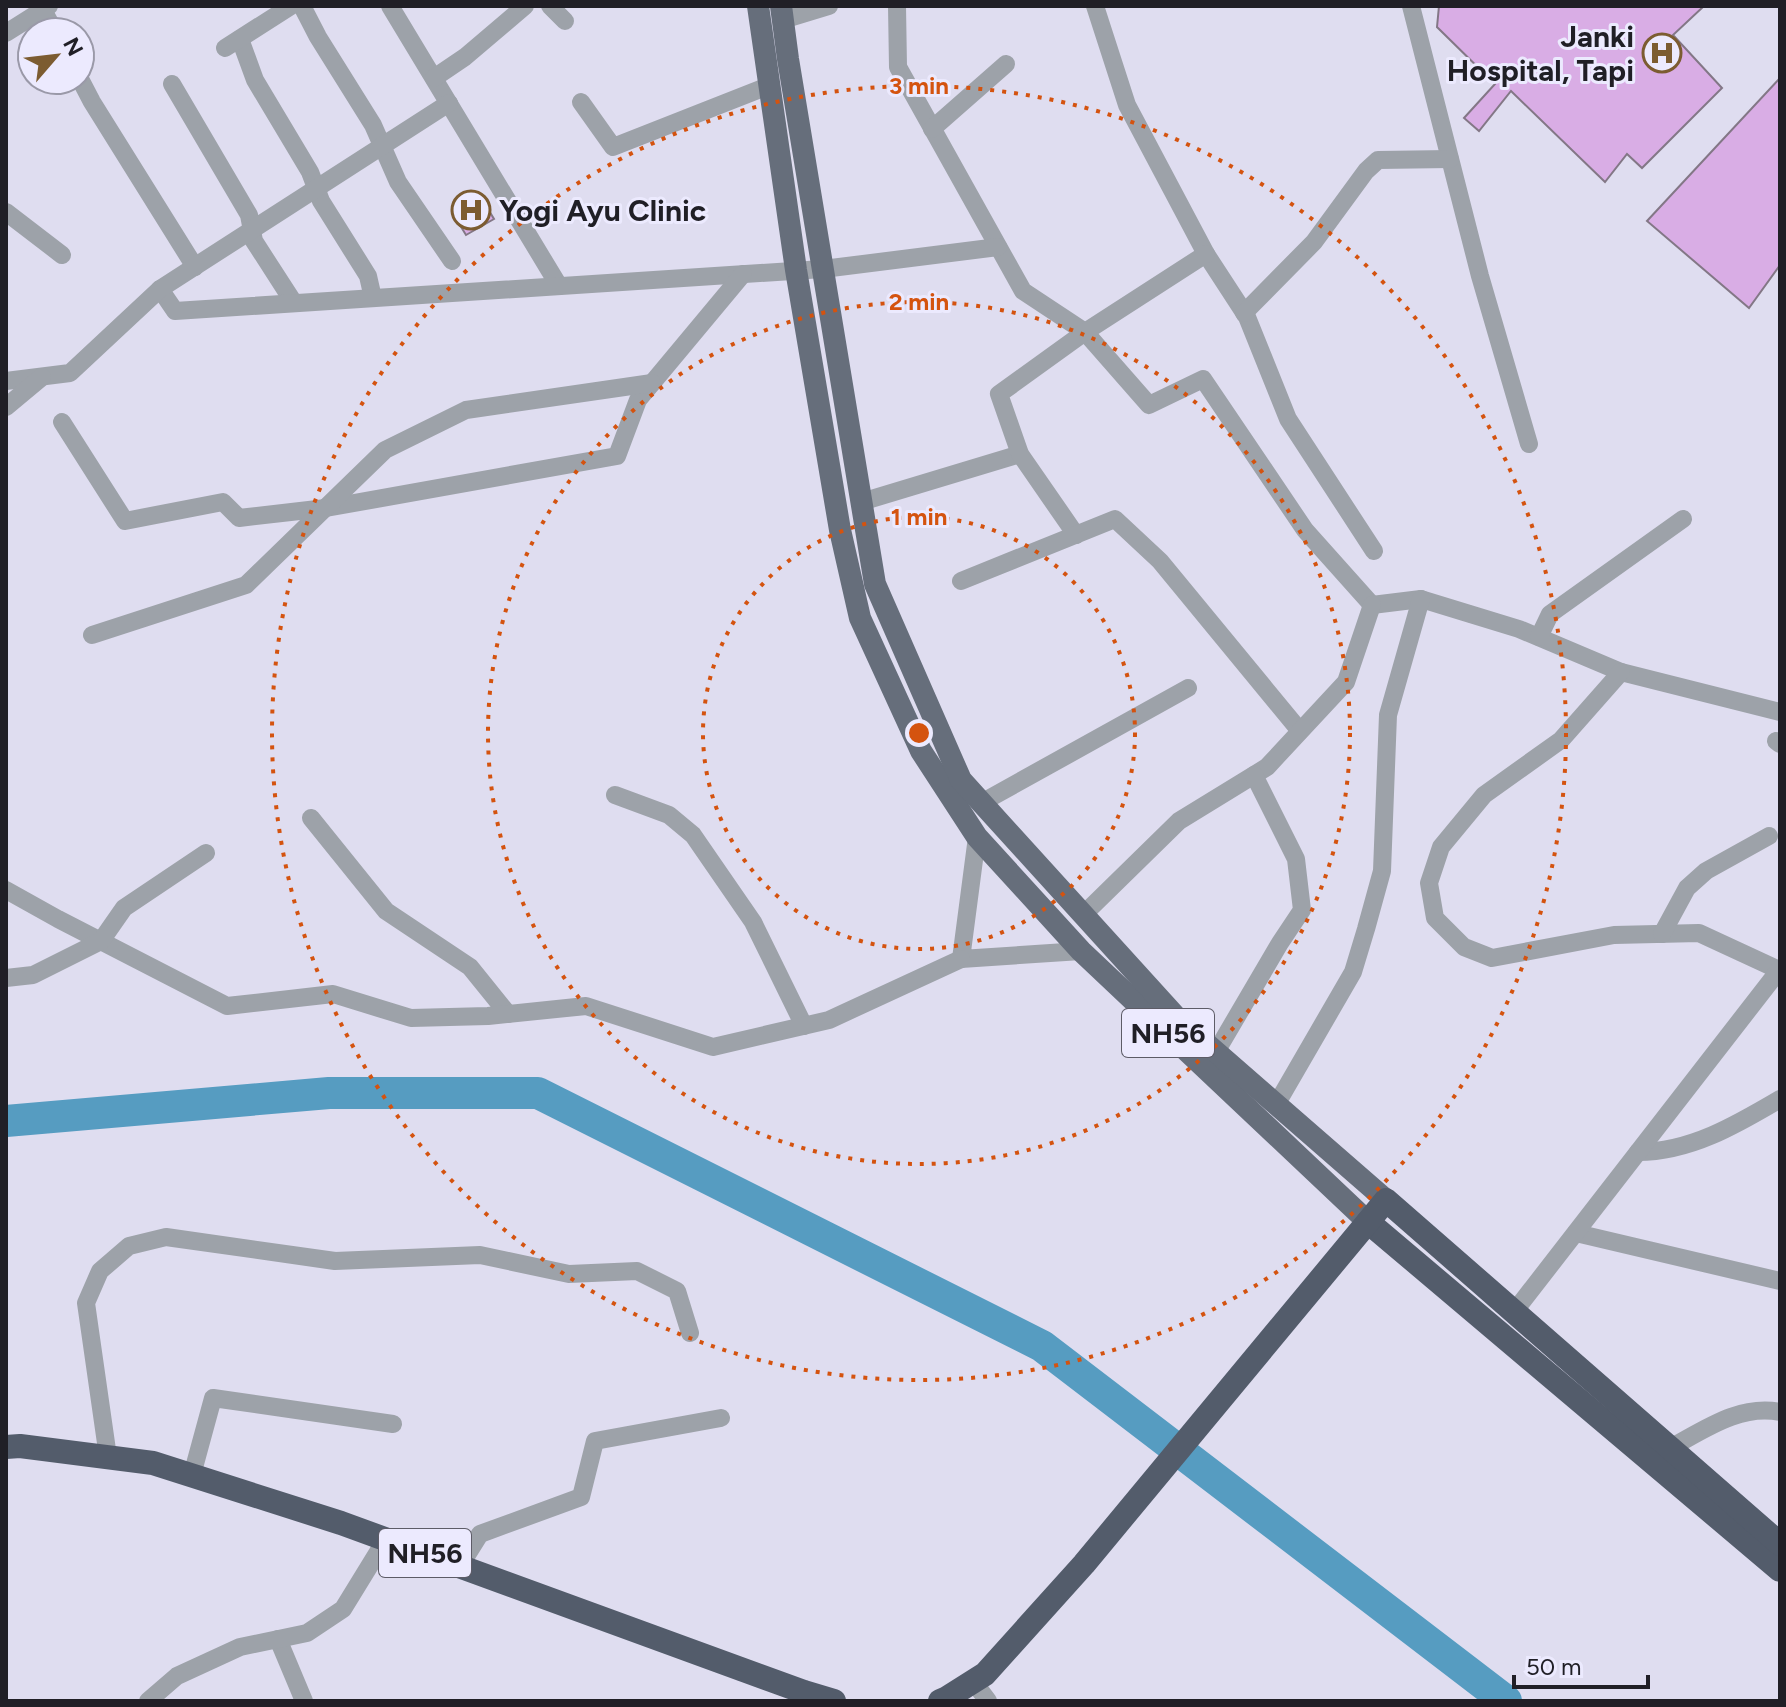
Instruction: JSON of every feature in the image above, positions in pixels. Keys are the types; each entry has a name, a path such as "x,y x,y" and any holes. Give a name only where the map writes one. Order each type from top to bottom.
{"highway":[{"path":"940,1701 985,1674 1084,1564 1386,1200 1780,1544"},
{"name":"NH56","path":"1368,1222 1780,1570"},
{"name":"NH56","path":"6,1447 20,1446 153,1463 341,1523 834,1701"}],"main road":[{"path":"758,6 796,270 840,530 860,618 921,751 977,837"},
{"path":"782,13 875,584 961,780 1177,1018 1386,1200"},
{"name":"NH56","path":"977,837 1081,951 1368,1222"}],"street":[{"path":"291,6 232,44 310,172 321,201 368,276 373,298"},
{"path":"302,6 373,125 398,182 452,261"},
{"path":"390,6 559,286"},
{"path":"434,78 465,57 525,6"},
{"path":"550,6 565,21"},
{"path":"782,13 829,6"},
{"path":"897,6 898,67 1023,291 1085,332 1149,405 1203,379 1305,530 1372,605"},
{"path":"1095,6 1127,105 1206,254 1244,313 1288,419 1374,551"},
{"path":"1411,6 1480,276 1529,444"},
{"path":"6,33 46,8"},
{"path":"932,129 1006,64"},
{"path":"172,84 249,215 254,241 294,303"},
{"path":"581,102 613,147 768,86"},
{"path":"89,96 195,267"},
{"path":"6,381 70,373 160,289 449,103"},
{"path":"1244,313 1314,242 1366,171 1378,160 1450,159"},
{"path":"6,212 62,255"},
{"path":"160,289 175,311 823,269 998,247"},
{"path":"1076,535 1020,454 999,394 1085,332 1206,254"},
{"path":"62,422 125,521 223,502 239,518 326,508 617,456 638,400 743,274"},
{"path":"6,407 42,377"},
{"path":"92,635 246,585 385,450 466,410 652,383"},
{"path":"861,502 1020,454"},
{"path":"961,581 1115,519 1160,561 1300,731"},
{"path":"1539,637 1550,614 1683,519"},
{"path":"1372,605 1421,599 1519,629 1621,672 1780,712"},
{"path":"1276,1105 1353,972 1366,929 1382,871 1388,715 1421,599"},
{"path":"1083,915 1179,821 1267,767 1346,682 1372,605"},
{"path":"1514,1312 1779,970 1699,933 1614,935 1492,958 1464,947 1435,918 1429,883 1441,847 1484,795 1561,740 1621,672"},
{"path":"981,803 1188,688"},
{"path":"1216,1052 1302,910 1296,859 1254,775"},
{"path":"615,795 669,815 693,835 753,922 804,1026"},
{"path":"311,818 386,911 470,967 508,1014"},
{"path":"1662,934 1687,888 1706,871 1769,836"},
{"path":"961,959 977,837"},
{"path":"6,978 33,975 101,941 124,908 206,853"},
{"path":"6,890 227,1006 333,994 411,1018 488,1016 586,1006 713,1047 829,1020 961,959 1081,951"},
{"path":"1638,1152 1661,1152 1705,1139 1780,1099"},
{"path":"1576,1233 1780,1281"},
{"path":"108,1457 86,1303 100,1271 129,1246 166,1237 335,1261 480,1255 569,1274 637,1271 677,1291 690,1333"},
{"path":"192,1475 213,1398 393,1424"},
{"path":"1670,1448 1727,1417 1768,1410 1780,1412"},
{"path":"460,1566 480,1534 581,1497 595,1441 721,1418"},
{"path":"148,1701 177,1676 240,1647 307,1633 343,1609 386,1539"},
{"path":"278,1639 304,1701"},
{"path":"973,1681 988,1701"}],"building":[{"path":"1439,6 1704,6 1673,35 1722,88 1642,168 1627,154 1605,182 1511,91 1479,131 1464,118 1495,84 1437,27"},
{"path":"1780,78 1780,265 1749,308 1647,221"},
{"path":"480,196 494,219 466,235 452,212"}],"waterway":[{"path":"6,1121 329,1093 538,1093 1042,1346 1506,1701"}],"place":[{"name":"Janki Hospital, Tapi","path":"1662,53"},
{"name":"Yogi Ayu Clinic","path":"471,210"}]}
